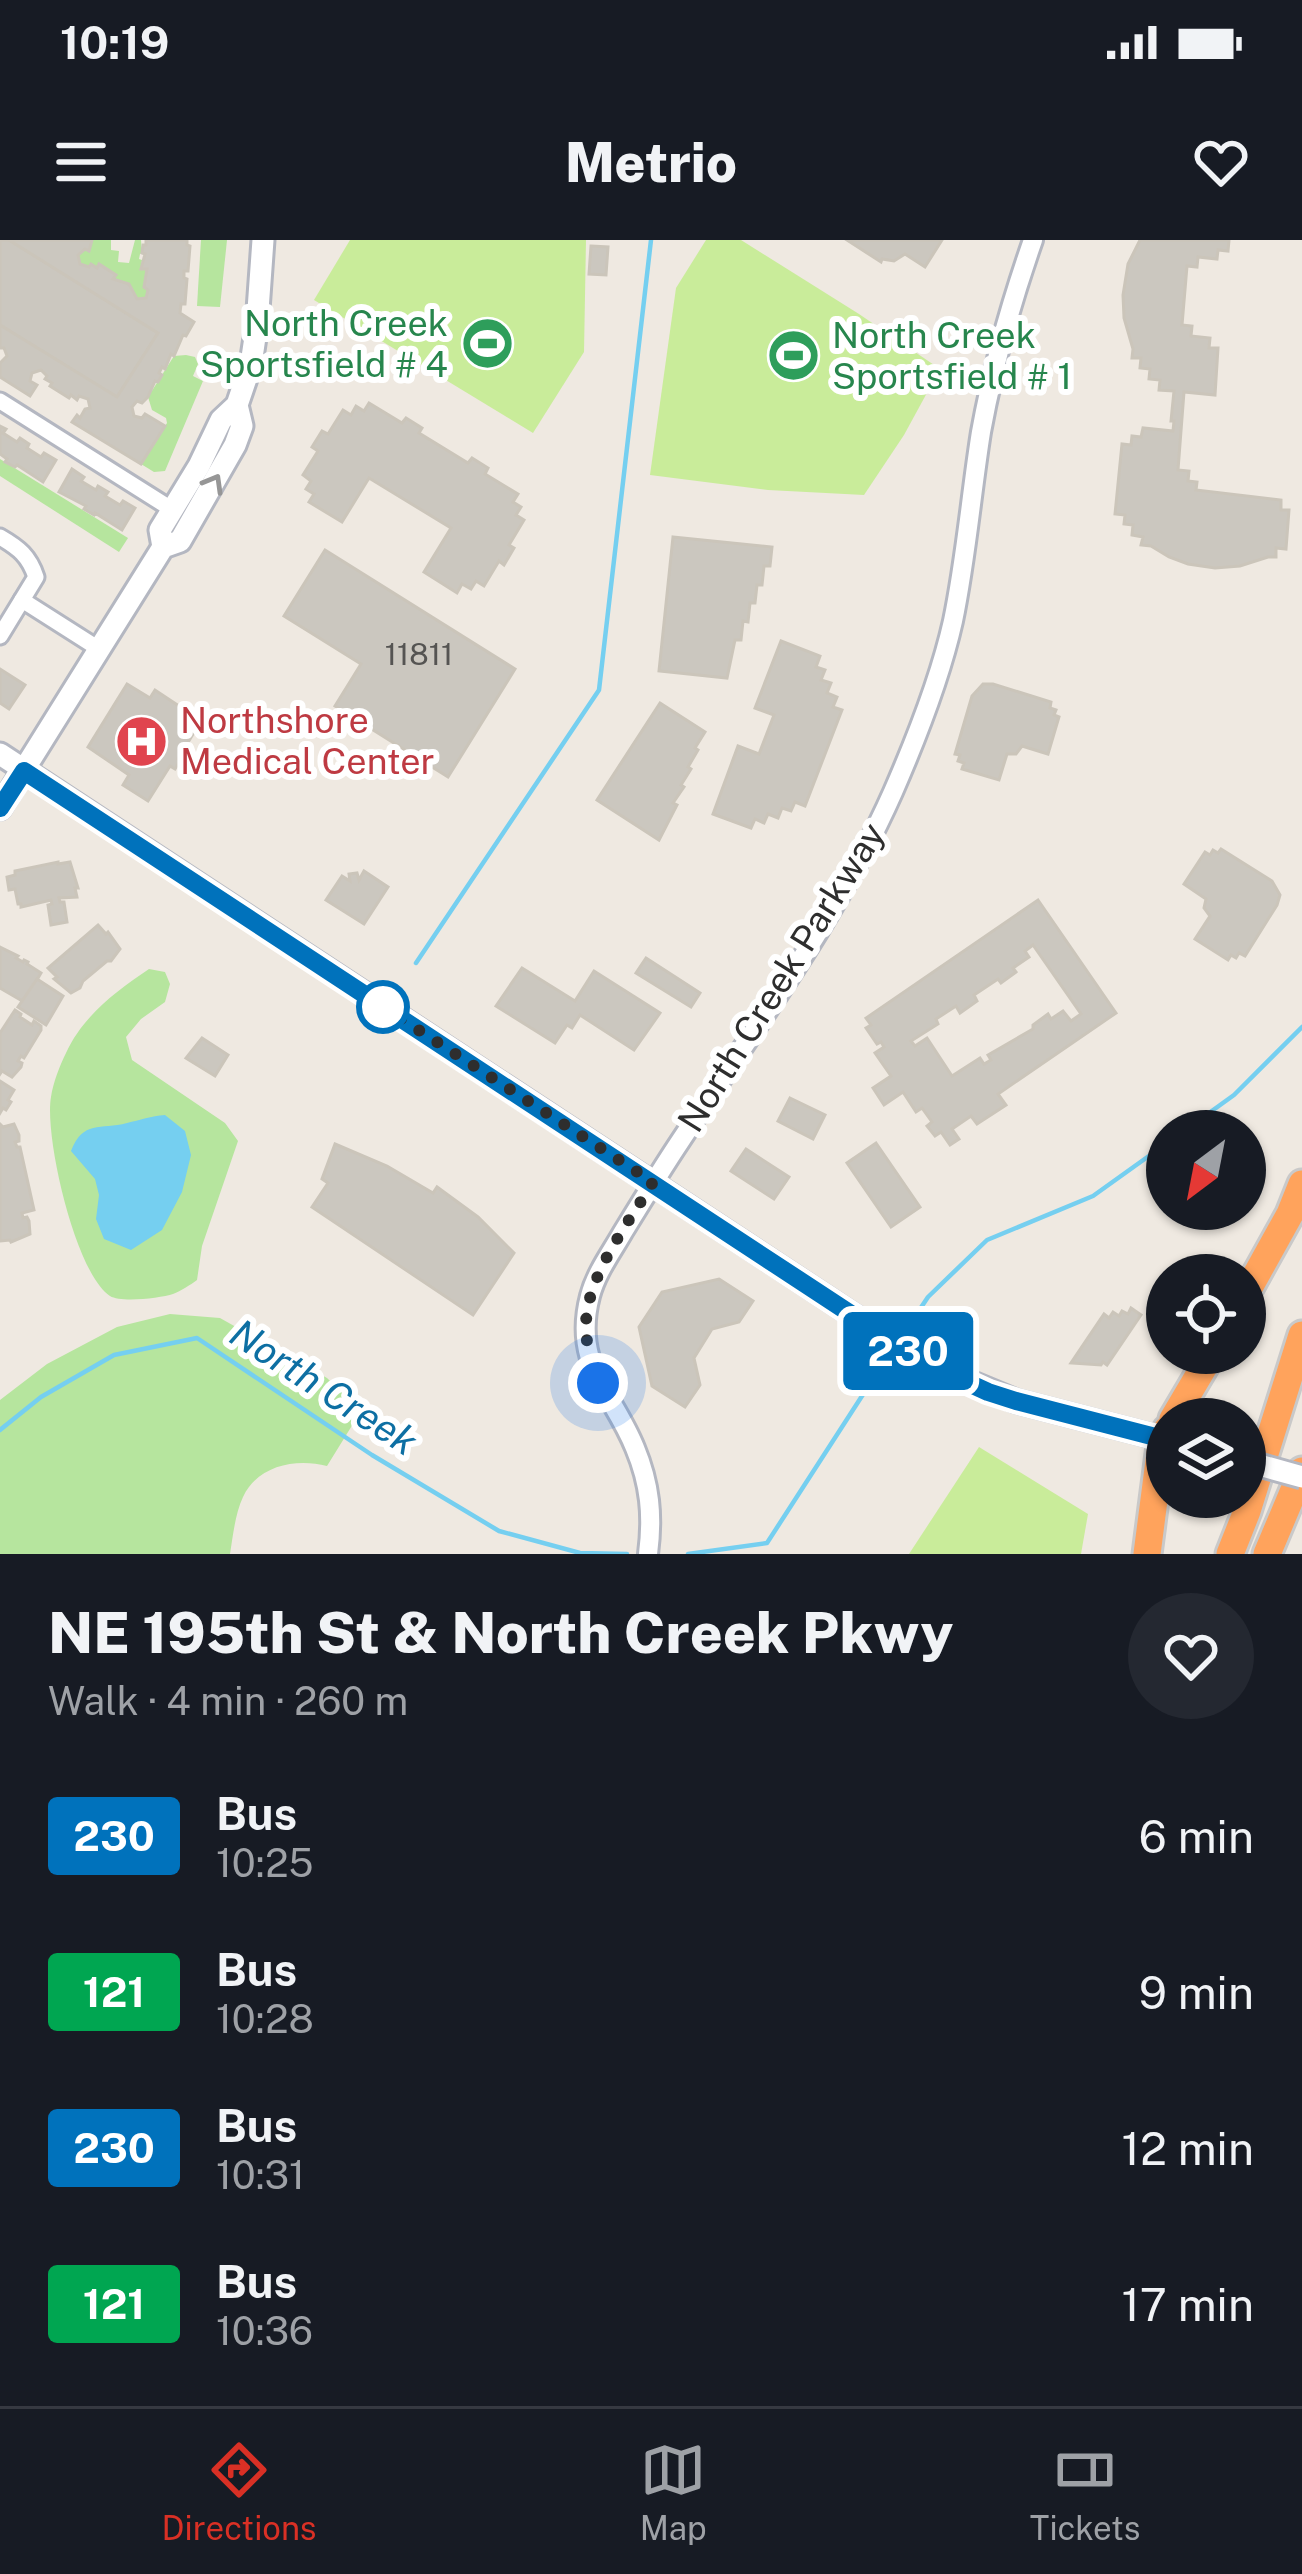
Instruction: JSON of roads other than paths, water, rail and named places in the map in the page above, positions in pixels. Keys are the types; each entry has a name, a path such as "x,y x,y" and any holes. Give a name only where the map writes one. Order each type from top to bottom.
{"highway":[{"path":"1266,1257 1302,1184"},
{"path":"1230,1554 1302,1335"},
{"path":"1267,1554 1302,1474"},
{"path":"1280,1554 1302,1502"},
{"path":"1147,1554 1153,1518"}],"main road":[{"path":"163,547 160,530 220,420 237,405 251,364 263,240"},
{"path":"0,808 163,547 180,541 218,478 242,426 237,405"},
{"path":"0,754 927,1364 1002,1397 1128,1432 1146,1432"},
{"path":"1266,1466 1302,1474"}],"street":[{"name":"North Creek Parkway","path":"648,1548 646,1480 635,1446 598,1383 587,1343 589,1298 653,1182 851,876 914,741 952,622 991,382 1033,240"},
{"path":"0,400 173,510"},
{"path":"0,537 22,550 36,577 0,636"},
{"path":"22,600 99,650"}],"water":[{"path":"165,1115 185,1131 191,1155 182,1192 162,1230 131,1250 104,1239 96,1219 95,1179 71,1151 87,1130"}],"waterway":[{"path":"416,963 599,690 651,240"},
{"name":"North Creek","path":"1213,1110 1302,1027"},
{"name":"North Creek","path":"900,1339 928,1297 987,1240 1093,1196 1146,1158"},
{"name":"North Creek","path":"0,1430 41,1397 114,1355 197,1338 372,1455 499,1531 580,1553 627,1554"},
{"name":"North Creek","path":"688,1554 767,1543 893,1348"}],"place":[{"name":"North Creek Sportsfield # 4","path":"487,344"},
{"name":"North Creek Sportsfield # 1","path":"793,356"},
{"name":"Northshore Medical Center","path":"141,741"}]}
